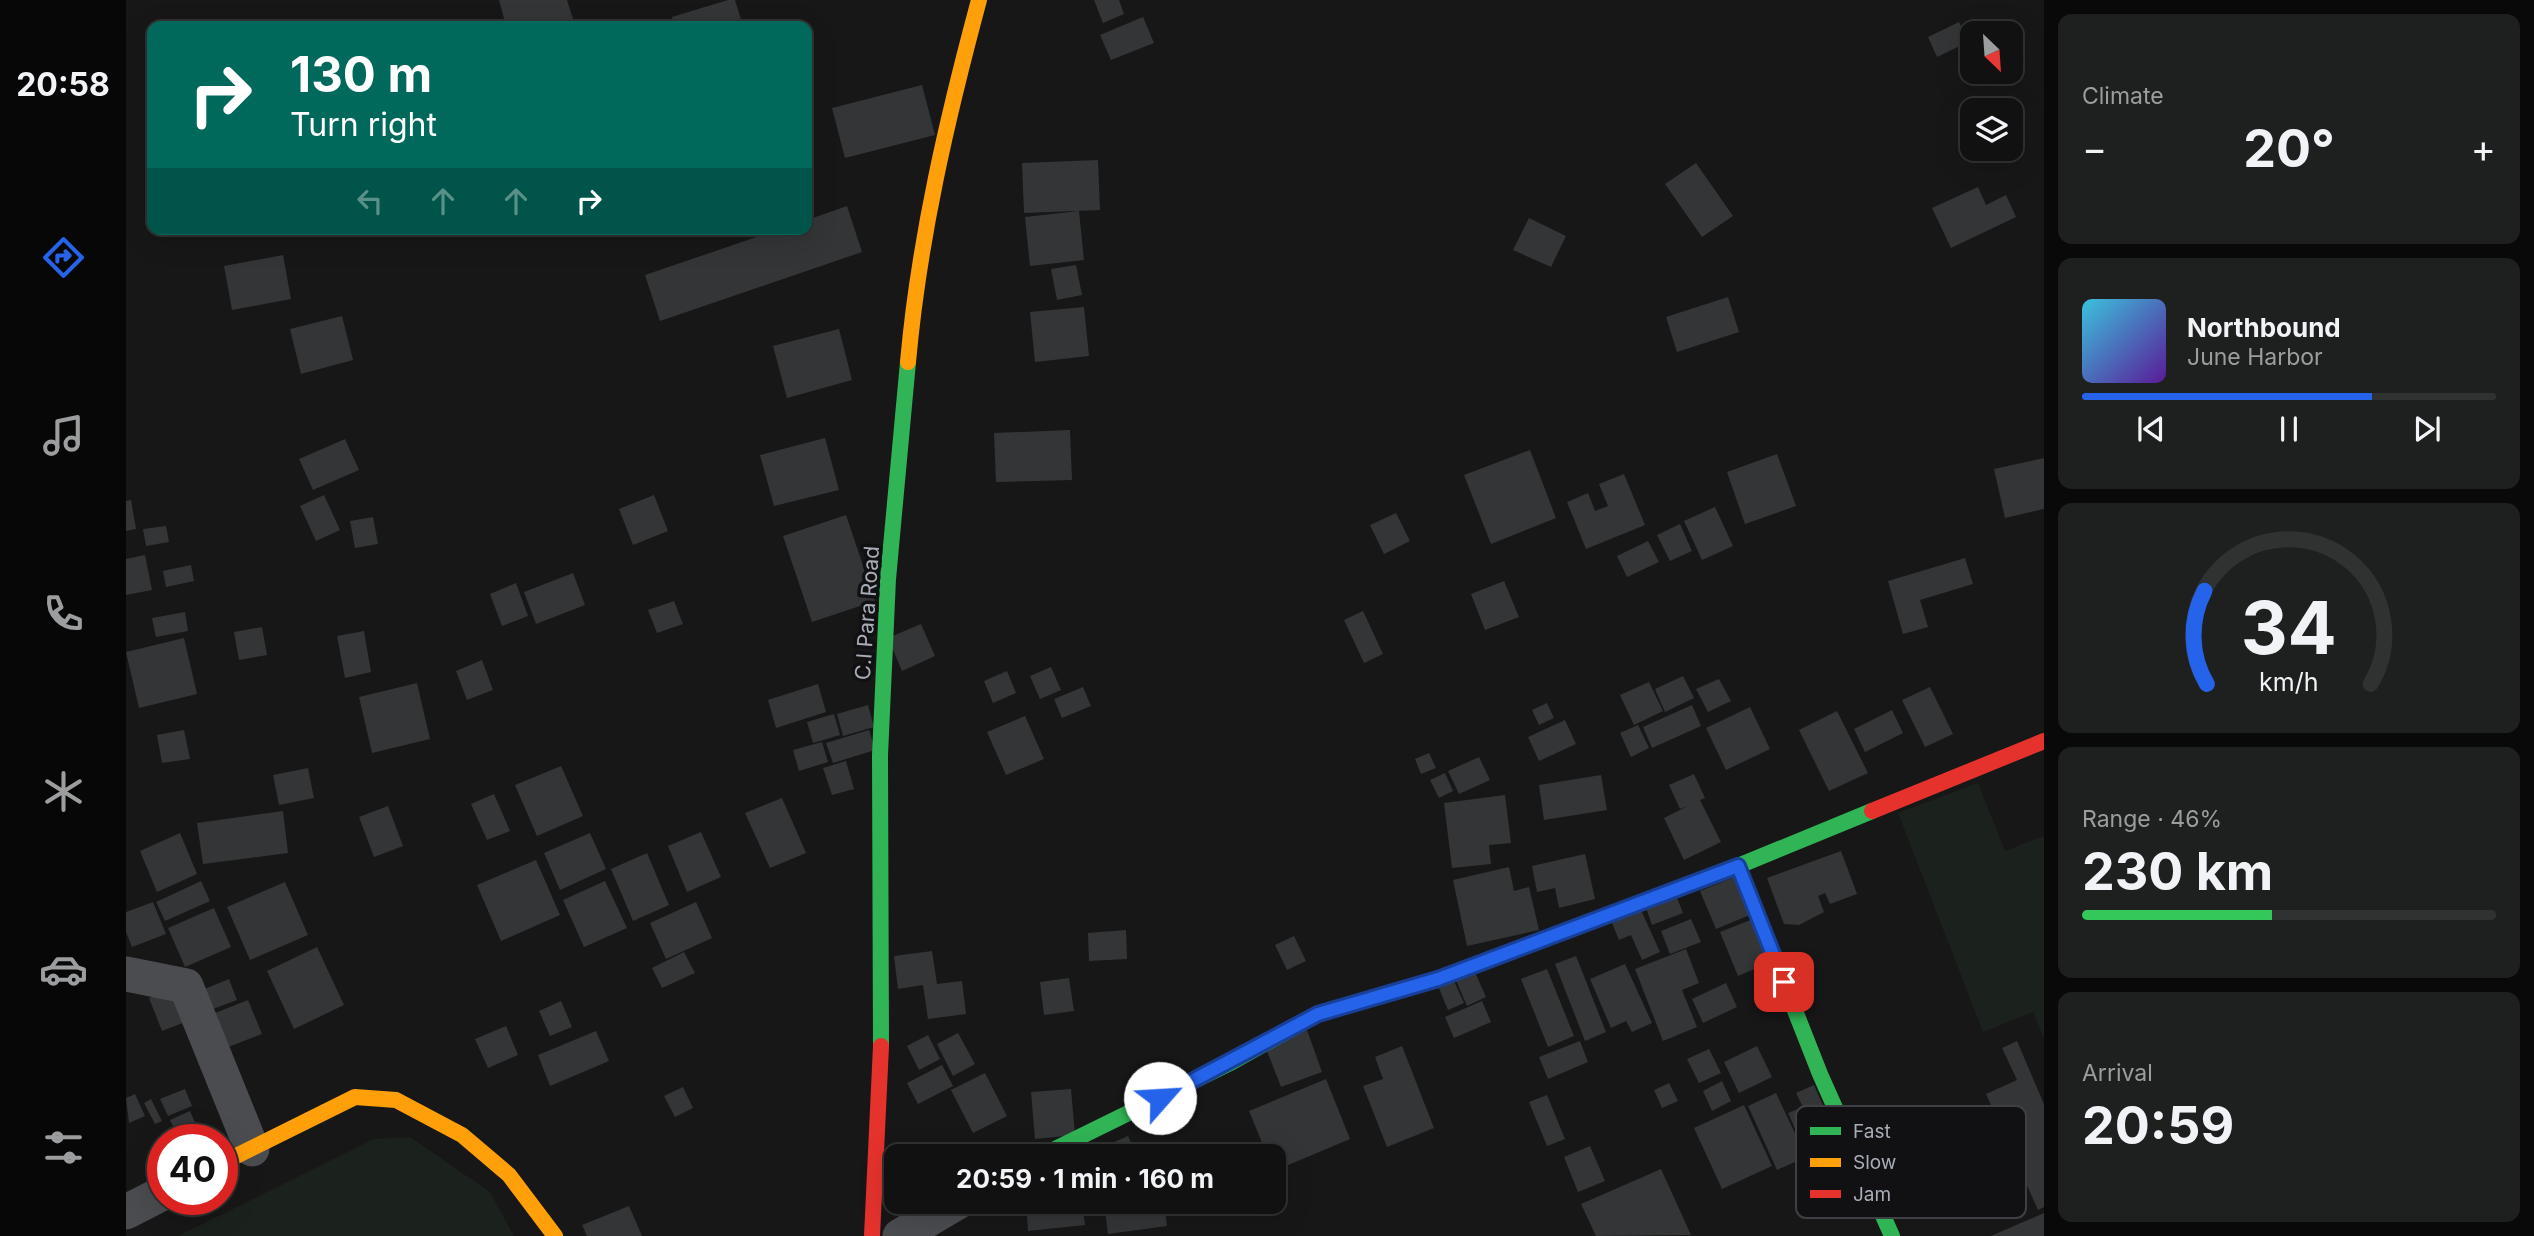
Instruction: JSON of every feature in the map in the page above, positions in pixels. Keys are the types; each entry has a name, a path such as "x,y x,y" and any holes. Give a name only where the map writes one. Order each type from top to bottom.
{"street":[{"name":"C.I Para Road","path":"872,1236 881,1054 880,755 888,579 914,296 952,101 979,0"},
{"path":"1065,1144 1232,1062 1318,1014 1438,979 1738,866 2044,741"},
{"path":"1738,866 1835,1106"},
{"path":"126,974 186,986 227,1124"},
{"path":"238,1156 355,1097 396,1100 462,1135 509,1175 548,1223 555,1236"},
{"path":"126,1212 147,1201"},
{"path":"900,1236 937,1214"},
{"path":"1884,1218 1892,1236"}],"shaded area":[{"path":"1978,783 2005,851 2044,836 2044,1039 2033,1012 1983,1032 1898,813"},
{"path":"410,1137 490,1192 514,1236 178,1236 220,1215 238,1215 238,1206 374,1139"}],"building":[{"path":"499,0 567,0 574,21 505,21"},
{"path":"735,0 741,21 673,21 672,17"},
{"path":"1094,0 1119,0 1124,14 1103,23"},
{"path":"1143,17 1154,43 1111,60 1100,35"},
{"path":"1959,22 1960,24 1960,46 1937,57 1928,37"},
{"path":"922,85 935,135 845,158 832,108"},
{"path":"1098,160 1100,210 1024,213 1022,163"},
{"path":"1696,163 1733,216 1702,237 1665,184"},
{"path":"1978,187 1986,205 2006,195 2016,217 1951,248 1932,208"},
{"path":"847,206 862,252 660,321 645,275 762,235 812,235 812,218"},
{"path":"1079,211 1084,260 1030,266 1025,217"},
{"path":"1529,218 1566,236 1551,267 1513,250"},
{"path":"283,255 291,299 232,310 224,266"},
{"path":"1076,265 1082,295 1057,300 1051,269"},
{"path":"1728,297 1739,332 1677,352 1666,317"},
{"path":"1084,307 1089,356 1035,362 1030,312"},
{"path":"342,316 353,360 301,374 290,329"},
{"path":"839,329 852,380 787,398 773,346"},
{"path":"1070,430 1072,480 996,482 994,433"},
{"path":"825,438 839,490 774,506 760,455"},
{"path":"345,439 359,470 313,490 299,459"},
{"path":"1530,450 1556,518 1491,544 1464,475"},
{"path":"1777,454 1796,506 1745,524 1727,472"},
{"path":"2044,458 2044,509 2005,518 1994,469"},
{"path":"1624,474 1645,525 1586,549 1567,502 1588,493 1595,511 1608,506 1599,484"},
{"path":"324,495 340,530 316,541 300,506"},
{"path":"654,495 668,531 633,545 619,509"},
{"path":"131,500 136,529 126,531 126,501"},
{"path":"1715,507 1733,546 1702,560 1684,521"},
{"path":"1396,513 1410,541 1384,554 1370,525"},
{"path":"846,515 875,601 812,622 783,536"},
{"path":"373,517 378,544 355,548 350,521"},
{"path":"1680,524 1692,551 1670,561 1657,535"},
{"path":"166,526 169,542 146,546 143,529"},
{"path":"1648,541 1659,562 1627,577 1617,556"},
{"path":"145,555 152,590 126,595 126,559"},
{"path":"1965,558 1973,584 1920,600 1928,627 1903,634 1888,581"},
{"path":"191,565 194,581 166,587 163,571"},
{"path":"573,573 585,605 536,624 524,592"},
{"path":"1504,581 1519,617 1485,630 1471,594"},
{"path":"516,583 528,616 502,626 490,594"},
{"path":"674,601 683,624 657,633 648,610"},
{"path":"1363,611 1383,654 1364,663 1344,620"},
{"path":"185,612 188,631 156,637 152,618"},
{"path":"921,624 935,656 902,671 888,638"},
{"path":"262,627 267,655 239,660 234,632"},
{"path":"364,631 371,672 345,678 337,636"},
{"path":"184,638 197,694 139,708 126,652"},
{"path":"482,660 493,690 467,700 456,671"},
{"path":"1051,667 1061,690 1040,699 1030,676"},
{"path":"1007,671 1016,693 993,703 984,681"},
{"path":"1683,676 1694,698 1665,712 1655,689"},
{"path":"1719,679 1731,701 1708,712 1696,689"},
{"path":"1649,682 1663,711 1634,725 1620,695"},
{"path":"417,683 430,739 372,753 359,697"},
{"path":"818,684 826,712 776,728 768,700"},
{"path":"1083,687 1091,706 1062,718 1054,699"},
{"path":"1930,687 1953,734 1925,747 1902,700"},
{"path":"1547,703 1554,718 1539,725 1532,710"},
{"path":"868,705 874,727 843,736 837,714"},
{"path":"1692,705 1701,726 1652,748 1643,727"},
{"path":"1750,707 1770,749 1726,770 1706,728"},
{"path":"1892,710 1903,733 1865,752 1854,729"},
{"path":"1837,711 1868,773 1829,791 1799,730"},
{"path":"834,714 840,735 813,743 807,722"},
{"path":"1025,716 1044,759 1006,775 987,732"},
{"path":"1565,720 1576,744 1539,761 1528,737"},
{"path":"1638,725 1649,748 1631,757 1620,733"},
{"path":"184,730 190,759 162,763 157,735"},
{"path":"869,730 875,750 833,763 826,743"},
{"path":"822,742 828,762 799,771 793,750"},
{"path":"1429,753 1436,768 1421,774 1415,759"},
{"path":"1479,757 1490,780 1459,794 1448,771"},
{"path":"846,761 854,789 832,795 823,768"},
{"path":"561,766 583,816 537,836 515,785"},
{"path":"308,768 314,798 279,805 273,775"},
{"path":"1445,773 1453,791 1439,798 1430,780"},
{"path":"1694,774 1705,798 1700,800 1721,842 1684,860 1664,818 1688,806 1680,809 1669,785"},
{"path":"1601,775 1607,810 1544,820 1539,785"},
{"path":"494,794 510,831 487,840 471,804"},
{"path":"1505,795 1511,843 1489,845 1491,864 1452,868 1444,803"},
{"path":"782,798 806,853 770,868 745,813"},
{"path":"388,806 403,846 374,857 359,817"},
{"path":"283,811 288,853 203,864 197,823"},
{"path":"701,832 721,877 687,892 668,846"},
{"path":"180,833 197,874 157,892 140,851"},
{"path":"590,833 606,869 560,890 544,853"},
{"path":"1841,851 1857,894 1830,904 1825,893 1818,896 1824,912 1799,925 1784,924 1767,878"},
{"path":"647,853 669,905 633,921 611,869"},
{"path":"1585,854 1595,899 1559,908 1555,888 1537,892 1532,866"},
{"path":"536,860 560,915 501,941 477,885"},
{"path":"1509,867 1514,891 1529,887 1539,930 1467,946 1453,880"},
{"path":"1737,876 1752,914 1716,929 1700,891"},
{"path":"201,881 210,901 165,921 156,902"},
{"path":"605,881 627,928 584,947 563,900"},
{"path":"285,882 308,935 250,960 227,907"},
{"path":"1675,893 1683,913 1652,925 1645,905"},
{"path":"153,902 166,934 132,947 126,932 126,912"},
{"path":"696,902 712,938 666,959 650,923"},
{"path":"214,908 231,947 185,967 168,928"},
{"path":"1641,910 1660,952 1642,960 1631,935 1619,940 1612,923"},
{"path":"1691,919 1701,942 1670,954 1661,931"},
{"path":"1753,919 1771,962 1738,976 1720,932"},
{"path":"1126,930 1127,959 1089,961 1088,933"},
{"path":"1294,936 1306,961 1287,970 1275,945"},
{"path":"317,947 344,1005 294,1029 267,971"},
{"path":"1686,949 1699,983 1682,990 1697,1027 1663,1041 1635,969"},
{"path":"932,951 937,984 962,981 966,1014 928,1019 923,985 898,989 894,956"},
{"path":"684,952 695,973 662,988 652,968"},
{"path":"1576,956 1606,1032 1585,1041 1555,964"},
{"path":"1625,964 1652,1023 1632,1032 1626,1021 1611,1028 1590,979"},
{"path":"1547,969 1574,1036 1548,1047 1521,979"},
{"path":"1474,970 1486,997 1467,1006 1455,978"},
{"path":"1069,978 1074,1011 1044,1015 1040,982"},
{"path":"229,979 237,1000 205,1012 197,992"},
{"path":"1453,979 1464,1003 1448,1010 1438,986"},
{"path":"1726,983 1737,1007 1703,1023 1692,999"},
{"path":"180,986 193,1019 162,1031 149,998"},
{"path":"248,1000 262,1034 223,1049 210,1015"},
{"path":"561,1001 572,1027 550,1036 539,1011"},
{"path":"1482,1001 1491,1022 1454,1038 1445,1017"},
{"path":"506,1026 518,1055 488,1068 475,1039"},
{"path":"1307,1030 1322,1072 1281,1087 1265,1046"},
{"path":"596,1031 609,1061 550,1086 538,1055"},
{"path":"958,1033 975,1064 953,1076 937,1044"},
{"path":"928,1035 940,1059 919,1070 907,1046"},
{"path":"1580,1041 1588,1062 1548,1079 1539,1057"},
{"path":"2017,1041 2044,1104 2044,1207 2038,1210 2026,1183 2026,1106 1991,1106 1986,1094 2017,1080 2002,1048"},
{"path":"1402,1046 1434,1128 1387,1147 1363,1086 1383,1079 1375,1057"},
{"path":"1757,1046 1772,1077 1739,1093 1724,1062"},
{"path":"1709,1049 1721,1073 1699,1083 1687,1059"},
{"path":"942,1065 953,1086 918,1104 907,1083"},
{"path":"985,1073 1007,1116 973,1133 951,1090"},
{"path":"1326,1079 1350,1139 1286,1166 1286,1144 1263,1144 1249,1111"},
{"path":"1722,1081 1731,1101 1712,1111 1703,1091"},
{"path":"1669,1083 1678,1101 1662,1108 1654,1090"},
{"path":"1814,1085 1823,1106 1802,1106 1796,1093"},
{"path":"683,1087 693,1108 675,1117 664,1096"},
{"path":"185,1089 192,1106 168,1116 160,1099"},
{"path":"1071,1089 1075,1135 1035,1139 1031,1092"},
{"path":"1776,1093 1796,1136 1796,1161 1777,1170 1748,1106"},
{"path":"135,1094 145,1116 129,1123 126,1098"},
{"path":"1547,1095 1565,1139 1547,1146 1529,1102"},
{"path":"151,1099 162,1121 155,1124 144,1103"},
{"path":"1744,1105 1772,1166 1722,1189 1694,1128"},
{"path":"1796,1110 1796,1131 1788,1113"},
{"path":"190,1111 196,1124 172,1124 170,1120"},
{"path":"1128,1136 1131,1144 1110,1144"},
{"path":"1590,1146 1605,1181 1578,1192 1564,1157"},
{"path":"1661,1169 1691,1235 1596,1236 1581,1204"},
{"path":"629,1206 642,1236 587,1236 582,1225"},
{"path":"2044,1213 2044,1236 1991,1236"},
{"path":"1027,1214 1084,1214 1085,1225 1028,1231"},
{"path":"1106,1214 1166,1214 1167,1226 1108,1234"}],"traffic: fast":[{"path":"881,1046 880,755 888,579 908,362"},
{"path":"1065,1144 1232,1062 1318,1014 1438,979 1738,866 1872,811"},
{"path":"1738,866 1834,1106"},
{"path":"1884,1218 1892,1236"}],"traffic: slow":[{"path":"908,362 927,225 956,89 979,0"},
{"path":"238,1155 355,1097 396,1100 462,1135 509,1175 555,1236"}],"traffic: jam":[{"path":"1872,811 2044,741"},
{"path":"872,1236 881,1046"}],"route":[{"path":"1160,1098 1318,1014 1438,979 1738,866 1784,982"}]}
